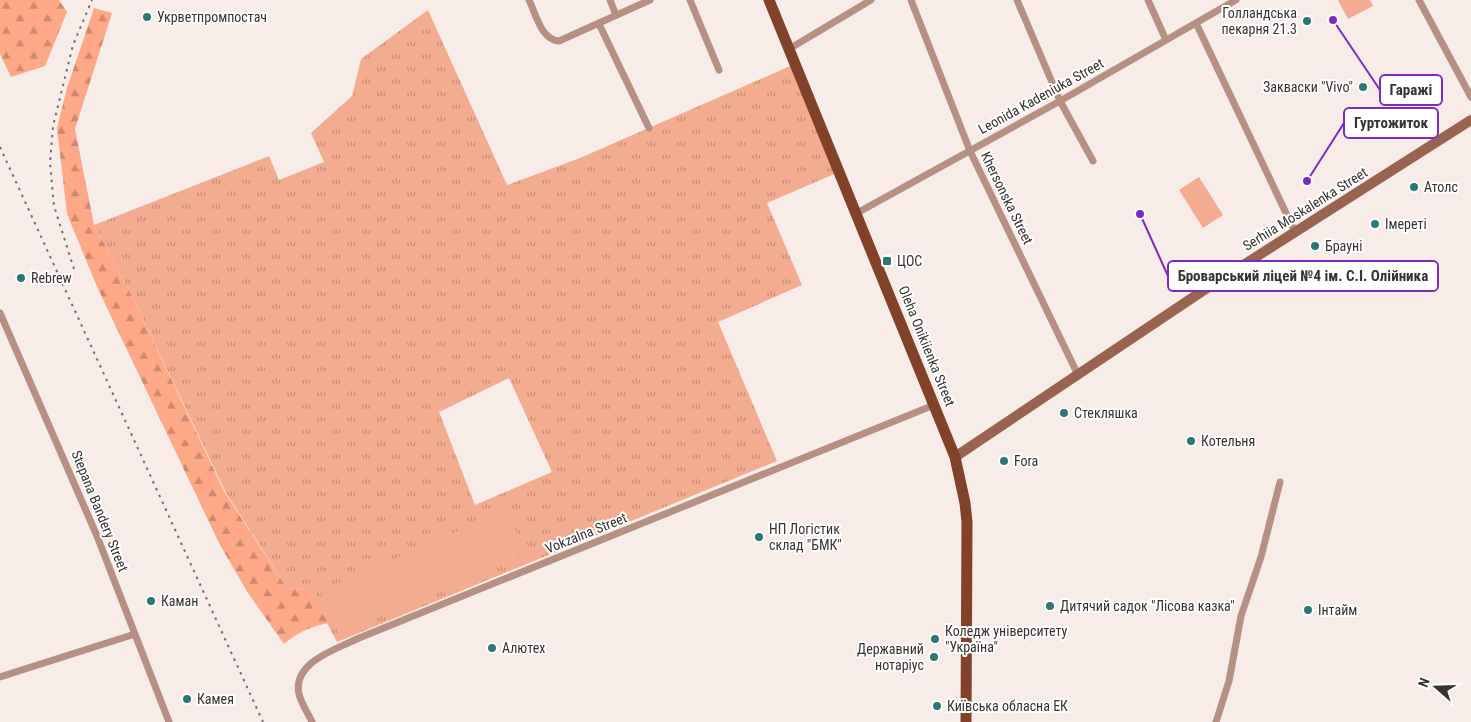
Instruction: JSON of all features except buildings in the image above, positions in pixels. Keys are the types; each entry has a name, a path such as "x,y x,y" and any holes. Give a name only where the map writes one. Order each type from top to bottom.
{"main road":[{"name":"Oleha Onikiienka Street","path":"769,0 955,457 965,502 967,522 966,722"},
{"name":"Serhiia Moskalenka Street","path":"955,457 1201,292 1471,120"}],"street":[{"path":"529,0 544,33 553,40 564,39 650,0"},
{"path":"610,0 616,15"},
{"path":"690,0 719,70"},
{"path":"789,49 871,0"},
{"name":"Khersonska Street","path":"911,0 970,151 1078,375"},
{"path":"1017,0 1060,101 1093,160"},
{"path":"1148,0 1166,40"},
{"name":"Leonida Kadeniuka Street","path":"857,213 1060,101 1236,0"},
{"path":"1419,0 1471,97"},
{"path":"1196,23 1295,232"},
{"path":"599,24 648,128"},
{"name":"Stepana Bandery Street","path":"0,313 76,485 169,722"},
{"name":"Vokzalna Street","path":"312,722 299,694 299,681 311,661 359,638 934,405"},
{"path":"1216,722 1229,681 1241,616 1261,557 1280,482"},
{"path":"0,677 136,634"}],"green space":[{"path":"0,0 59,0 67,12 45,66 11,77 0,54"},
{"path":"1338,0 1370,0 1373,6 1348,19"},
{"path":"94,8 112,13 75,129 94,225 132,296 225,493 287,588 309,589 328,623 304,631 284,644 248,593 220,545 98,289 67,214 57,128 67,88"},
{"path":"428,10 507,185 580,158 795,64 839,172 767,203 802,285 718,322 777,461 337,642 309,589 287,588 226,493 132,296 94,225 269,156 279,180 324,162 311,133 352,96 361,59","holes":["509,378 552,472 475,505 439,412"]},
{"path":"1199,177 1223,215 1203,228 1179,190"},
{"path":"507,510 526,555 339,634 320,591"}],"railway":[{"path":"74,269 54,206 50,163 53,126 73,45 92,0"},
{"path":"0,147 263,722"}],"place":[{"name":"Укрветпромпостач","path":"147,17"},
{"name":"Гаражі","path":"1333,20"},
{"name":"Голландська пекарня 21.3","path":"1307,21"},
{"name":"Закваски \"Vivo\"","path":"1363,87"},
{"name":"Гуртожиток","path":"1307,181"},
{"name":"Атолс","path":"1414,187"},
{"name":"Броварський ліцей №4 ім. С.І. Олійника","path":"1140,214"},
{"name":"Імереті","path":"1375,224"},
{"name":"Брауні","path":"1315,246"},
{"name":"ЦОС","path":"887,261"},
{"name":"Rebrew","path":"21,278"},
{"name":"Стекляшка","path":"1064,413"},
{"name":"Котельня","path":"1191,441"},
{"name":"Fora","path":"1004,461"},
{"name":"НП Логістик склад \"БМК\"","path":"759,537"},
{"name":"Каман","path":"151,601"},
{"name":"Дитячий садок \"Лісова казка\"","path":"1050,606"},
{"name":"Інтайм","path":"1308,610"},
{"name":"Коледж університету \"Україна\"","path":"935,639"},
{"name":"Алютех","path":"492,648"},
{"name":"Державний нотаріус","path":"934,657"},
{"name":"Камея","path":"187,699"},
{"name":"Київська обласна ЕК","path":"937,706"}]}
